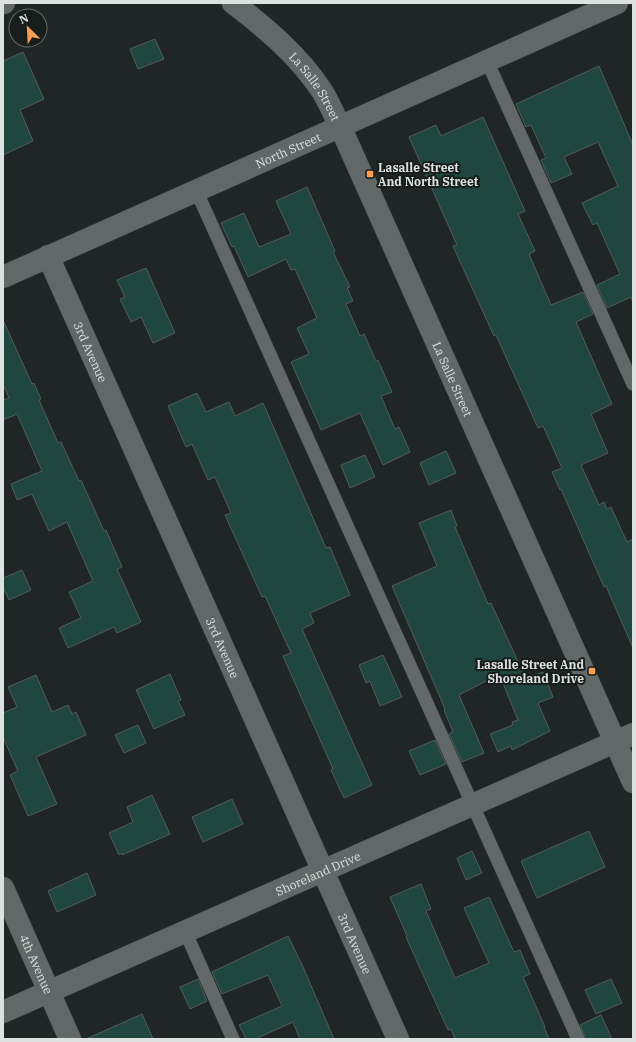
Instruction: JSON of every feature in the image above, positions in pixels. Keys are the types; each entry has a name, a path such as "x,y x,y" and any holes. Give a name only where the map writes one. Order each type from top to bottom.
{"street":[{"name":"La Salle Street","path":"233,3 277,39 303,64 322,91 340,126 624,738 633,782"},
{"name":"North Street","path":"3,277 616,3"},
{"name":"3rd Avenue","path":"48,256 398,1039"},
{"name":"Shoreland Drive","path":"3,1012 624,738"},
{"name":"4th Avenue","path":"3,888 70,1039"}],"lane":[{"path":"487,61 633,384"},
{"path":"196,190 578,1039"},
{"path":"185,931 233,1039"}],"building":[{"path":"155,39 164,59 138,69 130,49"},
{"path":"23,52 44,99 20,110 33,141 3,155 3,61"},
{"path":"599,66 633,145 633,302 631,297 607,308 597,285 620,274 597,223 593,225 582,203 618,186 598,142 564,157 572,174 551,183 541,160 546,158 531,125 526,127 516,104"},
{"path":"483,117 525,211 518,214 535,251 529,254 551,305 583,292 593,314 576,322 612,404 591,414 608,453 581,465 599,505 604,502 607,509 611,507 627,542 633,539 633,648 606,586 604,587 552,472 562,468 543,426 538,428 496,335 494,336 453,246 457,245 409,137 436,125 441,136"},
{"path":"307,187 335,251 333,252 350,287 347,288 353,301 346,304 360,336 364,334 376,361 378,360 392,392 381,396 395,429 399,427 410,452 383,465 360,413 321,430 291,362 309,354 297,328 317,318 295,269 291,270 286,259 248,277 234,246 232,247 221,223 244,213 259,247 291,234 276,201"},
{"path":"146,268 175,333 153,343 141,317 131,322 120,299 125,297 117,280"},
{"path":"3,320 32,384 34,383 41,399 39,400 58,443 61,442 79,481 81,480 104,531 106,530 122,567 117,569 141,622 117,633 114,627 68,648 59,628 81,618 69,592 93,581 67,522 49,531 32,494 17,500 11,484 42,471 17,414 3,420 3,400 9,398 3,384"},
{"path":"197,393 206,412 229,402 235,416 263,403 326,548 330,547 350,595 310,613 314,623 302,629 372,785 344,798 331,770 333,769 283,656 291,653 265,596 262,597 225,515 231,513 215,477 208,480 192,444 186,447 168,406"},
{"path":"446,451 456,473 429,485 420,463"},
{"path":"365,455 375,477 350,488 341,465"},
{"path":"451,510 457,526 455,527 488,604 491,603 526,679 543,672 553,697 538,703 550,731 512,750 511,746 498,752 490,734 513,725 512,722 518,720 500,676 492,678 459,695 484,753 462,762 449,734 453,732 444,710 445,709 392,586 437,566 419,523"},
{"path":"22,570 31,590 9,600 3,587 3,578"},
{"path":"383,655 402,697 380,706 370,681 366,683 359,665"},
{"path":"170,674 181,700 178,701 185,715 154,729 136,690"},
{"path":"36,675 52,712 68,705 72,714 76,712 86,735 36,757 57,804 28,816 10,775 18,771 3,737 3,713 17,707 8,687"},
{"path":"138,725 146,743 124,753 115,735"},
{"path":"435,740 446,764 420,775 409,751"},
{"path":"152,795 170,834 119,855 109,833 133,822 127,807"},
{"path":"232,799 243,824 203,842 192,817"},
{"path":"589,831 605,867 537,898 521,861"},
{"path":"472,851 482,873 466,880 457,858"},
{"path":"87,873 96,895 57,912 48,891"},
{"path":"421,884 431,909 426,911 455,978 489,963 464,908 489,897 514,952 520,950 530,974 523,977 549,1039 455,1039 451,1029 448,1030 406,937 407,936 390,897"},
{"path":"288,936 334,1039 300,1039 293,1022 255,1039 246,1039 239,1025 282,1006 268,975 222,994 212,972"},
{"path":"198,979 207,1001 190,1009 180,987"},
{"path":"611,979 622,1003 596,1014 585,990"},
{"path":"142,1014 153,1039 86,1039"},
{"path":"601,1015 612,1039 586,1039 580,1025"}],"place":[{"name":"Lasalle Street And North Street","path":"370,174"},
{"name":"Lasalle Street And Shoreland Drive","path":"592,671"}]}
